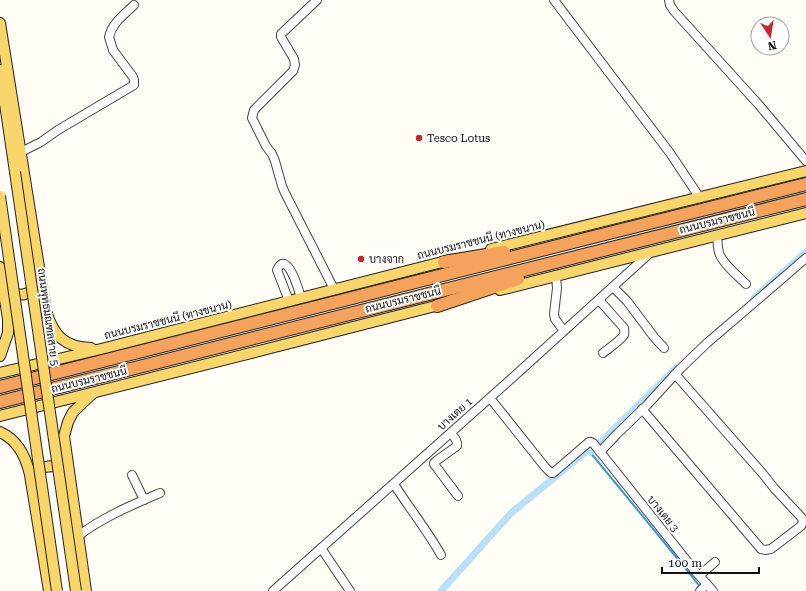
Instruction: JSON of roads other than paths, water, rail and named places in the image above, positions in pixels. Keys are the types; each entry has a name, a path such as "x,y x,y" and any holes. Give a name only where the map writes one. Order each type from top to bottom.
{"highway":[{"name":"ถนนบรมราชชนนี","path":"0,387 806,184"},
{"name":"ถนนบรมราชชนนี","path":"0,402 806,199"},
{"path":"444,262 515,250 555,247"},
{"path":"437,306 524,277 569,259"}],"main road":[{"path":"0,23 41,284 49,321 56,333 71,345 80,348 101,349"},
{"name":"ถนนพุทธมณฑลสาย 5","path":"0,70 76,591"},
{"name":"ถนนบรมราชชนนี (ทางขนาน)","path":"0,373 101,349 806,171"},
{"path":"0,196 57,591"},
{"path":"0,416 806,213"},
{"path":"0,267 8,319 8,333 0,356"},
{"path":"2,284 6,289 15,294 22,295 29,294 41,284"},
{"path":"86,591 64,436 73,412 93,393"},
{"path":"0,432 5,434 22,450 27,461 32,483 49,591"},
{"path":"32,483 35,472 41,468 54,467 60,468 70,483"}],"street":[{"path":"317,0 281,34 281,37 294,59 295,66 293,71 254,110 252,118 266,146 272,154 285,193 334,289"},
{"path":"554,0 670,153 700,198"},
{"path":"669,0 674,11 759,105 806,161"},
{"path":"21,152 41,142 58,130 134,85 133,77 114,50 109,37 116,24 134,5"},
{"path":"717,235 720,256 746,284"},
{"name":"บางเตย 1","path":"273,591 451,433 651,252"},
{"path":"490,398 545,467 551,473 554,473 589,442 597,448 617,434 707,343 806,258"},
{"path":"289,301 277,270 282,264 288,266 291,271 301,298"},
{"path":"556,276 557,288 554,314 555,320 564,331"},
{"path":"613,286 664,348"},
{"path":"598,300 624,328 624,335 602,353"},
{"path":"642,409 761,549 765,550 771,548 801,526 803,522 802,518 675,374"},
{"path":"451,433 457,443 456,446 434,464 458,496"},
{"name":"บางเตย 3","path":"597,448 700,575 704,587 713,591"},
{"path":"132,475 144,500"},
{"path":"394,484 441,555"},
{"path":"78,536 103,519 160,493"},
{"path":"321,548 350,591"},
{"path":"700,575 716,562"}],"waterway":[{"path":"754,298 806,252"},
{"path":"441,591 511,513 588,450 590,452 676,368"},
{"path":"590,452 701,588"}],"place":[{"name":"Tesco Lotus","path":"419,138"},
{"name":"บางจาก","path":"361,259"}]}
